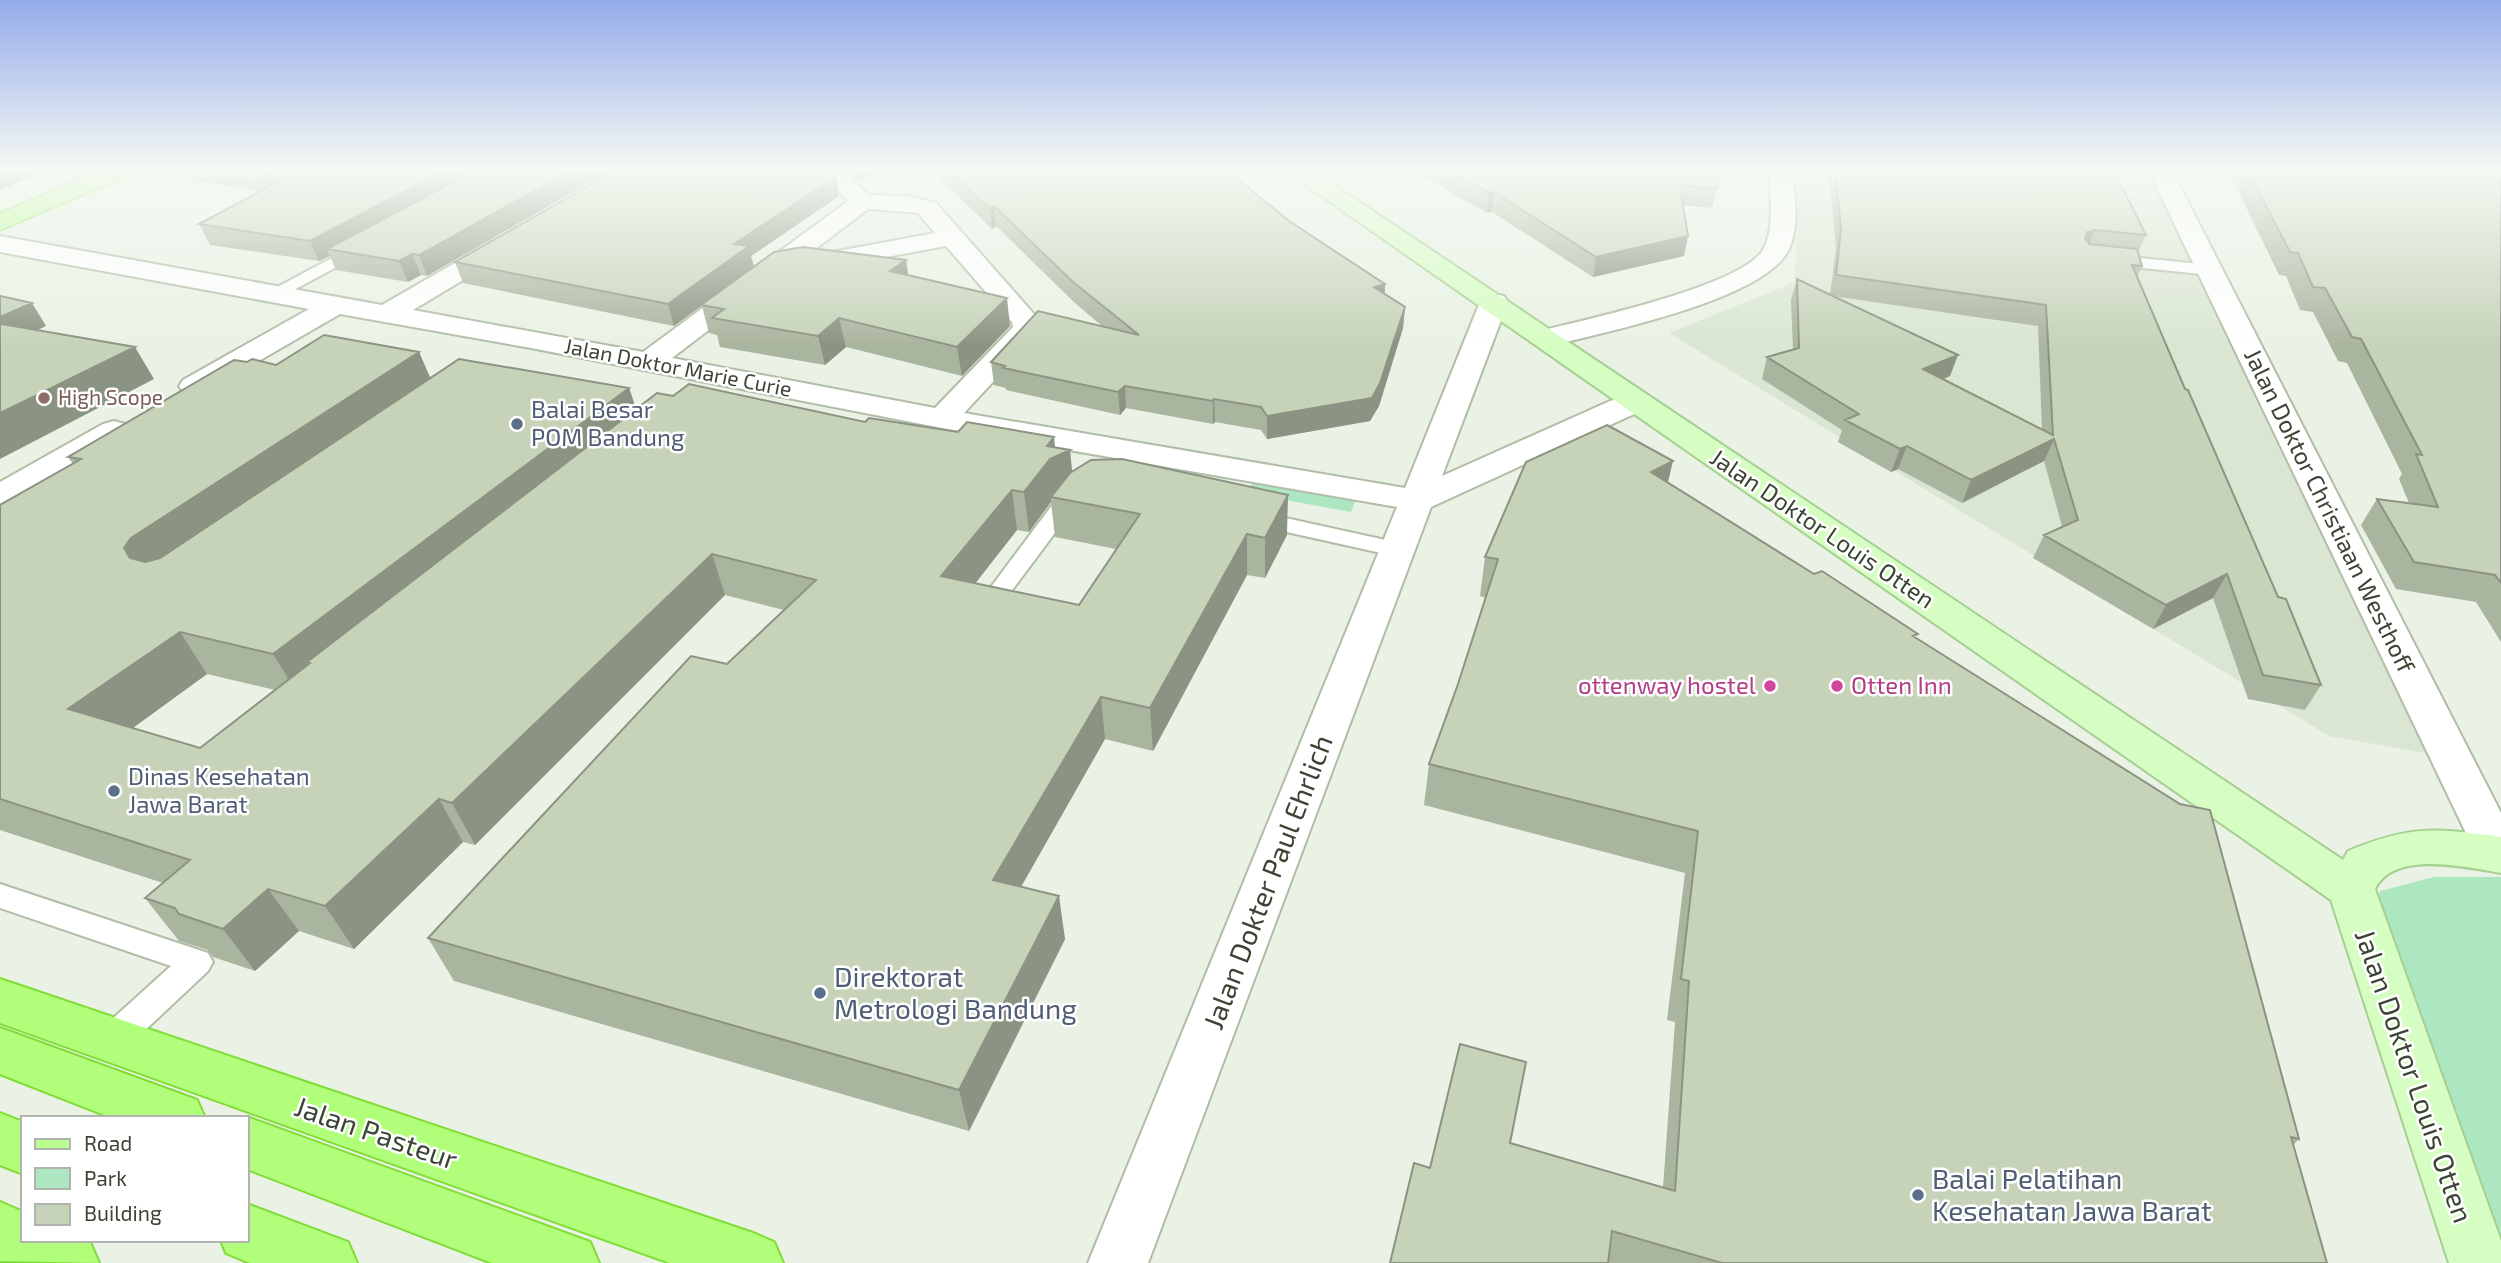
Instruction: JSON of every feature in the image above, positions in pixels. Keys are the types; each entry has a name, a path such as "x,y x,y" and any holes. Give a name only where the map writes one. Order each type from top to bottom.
{"highway":[{"name":"Jalan Pasteur","path":"0,1001 753,1263"},
{"path":"0,1051 173,1116"},
{"path":"0,1139 21,1147"},
{"path":"248,1143 569,1263"},
{"path":"0,1231 21,1241"},
{"path":"248,1233 327,1263"},
{"path":"24,1242 69,1263"},
{"path":"0,1255 14,1263"}],"main road":[{"name":"Jalan Doktor Louis Otten","path":"1382,228 2351,889 2479,1263"},
{"path":"2351,889 2364,864 2394,851 2440,846 2500,855"}],"street":[{"path":"649,362 829,228"},
{"path":"942,419 1027,327 1026,321 945,228"},
{"path":"1546,338 1708,293 1761,269 1772,257 1782,228"},
{"name":"Jalan Doktor Christiaan Westhoff","path":"2188,228 2500,855"},
{"path":"386,314 526,233"},
{"path":"773,271 953,237"},
{"name":"Jalan Doktor Marie Curie","path":"0,244 649,362 707,383 942,419 1418,500"},
{"name":"Jalan Dokter Paul Ehrlich","path":"1118,1263 1494,302"},
{"path":"0,496 336,305"},
{"path":"502,360 531,339"},
{"path":"1418,500 1621,408 1638,403"}],"lane":[{"path":"273,294 379,238"},
{"path":"2087,257 2210,271"},
{"path":"999,592 1064,505 1090,491"},
{"path":"1235,514 1399,550"},
{"path":"0,896 197,962 111,1041"}],"shaded area":[{"path":"1796,228 2188,228 2453,758 2329,736 1669,333 1795,282"}],"green space":[{"path":"1254,480 1357,497 1351,512 1247,493"},
{"path":"2434,877 2501,877 2501,1263 2372,923 2380,891"}],"building":[{"path":"225,228 335,228 310,241"},
{"path":"367,228 468,228 419,255 412,254 399,261 327,249"},
{"path":"515,228 758,228 734,244 749,246 668,304 455,262"},
{"path":"1017,228 1300,228 1385,284 1374,287 1405,307 1380,383 1372,398 1267,416 1261,407 1125,386 1118,392 1003,368 1005,366 991,362 1038,311 1139,335 1073,282"},
{"path":"1550,228 1687,228 1688,236 1596,257"},
{"path":"2142,228 2146,235 2095,230 2087,232 2085,238 2089,244 2137,249 2142,266 2132,265 2278,597 2286,599 2321,685 2263,675 2227,574 2166,605 2044,535 2078,520 2054,439 1971,480 1907,446 1900,449 1845,420 1859,414 1767,357 1799,348 1797,279 1958,355 1923,369 2053,435 2046,305 1836,275 1841,229"},
{"path":"2278,228 2501,228 2501,583 2495,575 2414,562 2377,499 2438,507 2416,454 2422,455 2361,339 2352,337 2325,288 2313,287 2298,253 2290,252"},
{"path":"803,247 906,260 890,271 1007,298 957,347 839,318 818,336 712,318 724,309 701,305 774,252"},
{"path":"0,296 32,303 0,317"},
{"path":"2,324 135,347 0,413"},
{"path":"324,335 419,352 131,538 124,548 130,558 145,562 160,558 459,359 629,388 273,654 180,632 68,709 200,748 310,663 307,662 657,393 673,396 689,384 865,422 869,418 958,432 967,422 1054,437 1047,446 1070,450 1050,459 1024,492 1012,490 941,576 1079,605 1140,514 1051,497 1070,473 1091,460 1122,459 1288,495 1265,538 1247,534 1150,708 1101,697 993,880 1059,896 959,1090 428,938 691,656 727,664 816,580 712,554 452,803 439,799 325,906 268,889 223,929 179,914 175,908 145,898 190,860 0,799 0,505 81,459 68,457 234,360 247,362 252,359 276,365"},
{"path":"1607,425 1673,461 1651,472 1814,574 1822,571 1918,634 1913,636 2180,804 2210,810 2299,1139 2291,1137 2327,1263 1722,1263 1612,1231 1608,1263 1390,1263 1414,1163 1430,1168 1460,1044 1526,1062 1510,1143 1675,1191 1689,981 1681,979 1698,831 1429,764 1498,559 1485,557 1526,462"}],"place":[{"name":"High Scope","path":"44,398"},
{"name":"Balai Besar POM Bandung","path":"517,424"},
{"name":"ottenway hostel","path":"1770,686"},
{"name":"Otten Inn","path":"1837,686"},
{"name":"Dinas Kesehatan Jawa Barat","path":"114,791"},
{"name":"Direktorat Metrologi Bandung","path":"820,993"},
{"name":"Balai Pelatihan Kesehatan Jawa Barat","path":"1918,1195"}]}
